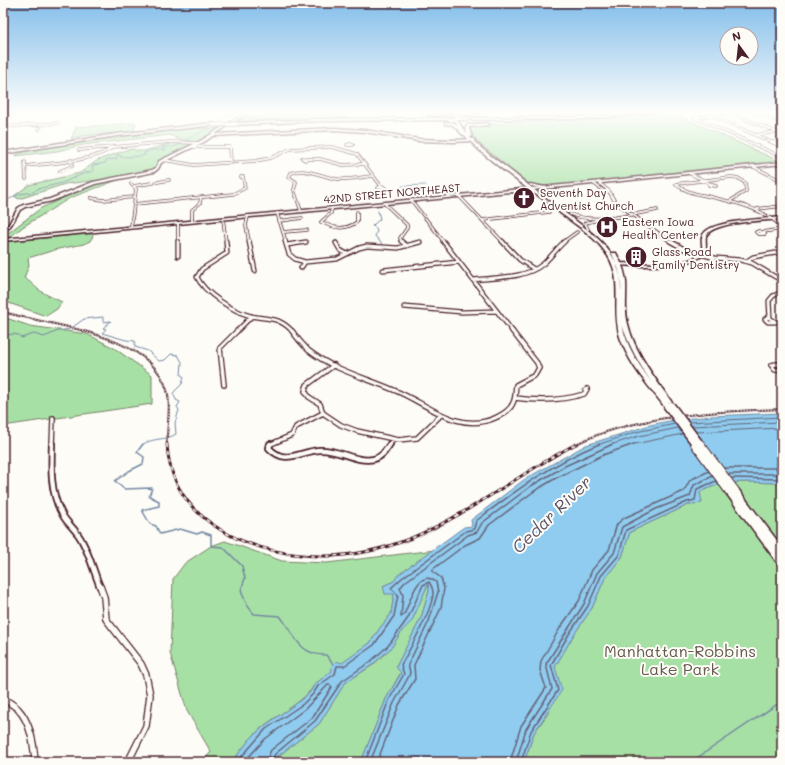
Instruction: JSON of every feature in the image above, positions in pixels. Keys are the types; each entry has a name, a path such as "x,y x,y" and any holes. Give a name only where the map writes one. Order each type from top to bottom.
{"highway":[{"path":"3,153 39,148"}],"main road":[{"path":"482,148 526,184 533,188 545,188"},
{"path":"483,148 597,241 617,264 619,278 618,316 620,329 627,348 638,367 669,405 732,491 782,563"},
{"path":"512,191 524,188 526,184"},
{"path":"539,193 545,188"},
{"path":"512,191 530,191 539,193 570,214 608,247 624,279 624,323 634,348 669,405"},
{"path":"618,296 624,303"},
{"path":"732,491 782,552"}],"street":[{"path":"79,150 100,148"},
{"path":"26,166 71,160 107,152 114,148"},
{"path":"3,232 19,209 23,206 50,200 94,183 150,172 156,169 158,164 164,160 190,148"},
{"path":"203,148 215,148"},
{"path":"230,148 231,163"},
{"path":"164,160 190,165 231,163 267,159 290,149 312,148"},
{"path":"330,148 341,149 357,154 381,186"},
{"path":"761,148 782,157"},
{"path":"308,158 320,159 343,165 365,164"},
{"path":"60,171 72,166 71,160"},
{"path":"25,162 26,179"},
{"path":"545,188 782,163"},
{"path":"752,166 782,181"},
{"path":"301,211 294,190 296,183 289,177 291,173 297,171 310,171 339,179 373,176"},
{"path":"690,173 711,184"},
{"path":"134,204 233,194 244,190 245,186 243,177 241,177"},
{"path":"730,201 746,191 745,182 738,178 731,177 676,184 691,192 756,209 772,219 782,228"},
{"path":"134,186 169,180"},
{"path":"598,182 615,202 675,245 702,255 720,259 747,261 756,264 782,281"},
{"path":"593,183 604,191 608,192"},
{"path":"131,184 136,190 131,227"},
{"name":"42ND STREET NORTHEAST","path":"3,240 533,188"},
{"path":"459,196 520,260 534,269"},
{"path":"91,198 103,200 135,197"},
{"path":"192,221 192,210 200,203 201,198"},
{"path":"222,219 227,254 202,268 198,274 198,279 212,293 243,313 252,316 271,318 284,323 291,329 301,344 310,352 334,365 401,393 440,416 451,420 472,422 496,418 508,410 515,398 516,385 535,375 539,368 537,363 411,200"},
{"path":"384,203 407,225 407,228 400,238 401,241 407,246"},
{"path":"756,209 782,206"},
{"path":"332,208 331,213 321,222 340,229 350,227 357,222 357,212"},
{"path":"570,214 583,219 632,215 657,210"},
{"path":"482,220 549,212"},
{"path":"277,213 291,256 305,262 337,259 367,246 394,248 420,242"},
{"path":"248,216 246,225 255,271"},
{"path":"279,221 302,218"},
{"path":"588,229 584,223 603,218"},
{"path":"617,264 675,264 690,261 702,255 704,249 704,235 713,228 723,225 782,218"},
{"path":"178,223 178,256"},
{"path":"763,232 782,228"},
{"path":"283,232 307,230"},
{"path":"473,280 524,273 534,269 542,265 566,238 576,232"},
{"path":"287,245 306,242"},
{"path":"336,243 340,250 347,254"},
{"path":"747,261 753,257 782,252"},
{"path":"301,268 305,262"},
{"path":"383,270 459,262"},
{"path":"770,318 768,304 770,299 774,295 782,292"},
{"path":"404,307 420,307 469,314 497,311"},
{"path":"224,384 220,348 252,316"},
{"path":"782,366 775,364 771,365 775,370 782,370"},
{"path":"334,365 305,388 306,394 320,404 323,413 348,428 403,440 422,436 432,422 440,416"},
{"path":"515,398 534,401 550,400 581,395 584,394 587,389"},
{"path":"323,413 296,427 292,434 287,438 269,445 272,453 279,458 285,458 321,450 365,459 375,459 382,455 393,439"},
{"path":"53,418 51,470 53,491 62,515 77,531 83,542 104,597 106,620 141,664 146,675 150,695 146,726 128,762"},
{"path":"3,698 19,710 30,728 35,751 35,762"}],"green space":[{"path":"49,148 71,148 15,156 28,151"},
{"path":"156,148 186,148 160,161 150,171 124,177 65,184 19,199 14,196 29,185 80,173 98,160 126,150 133,149 144,151"},
{"path":"484,148 750,148 781,162 535,189"},
{"path":"115,181 70,198 24,226 10,237 4,236 41,208 94,184"},
{"path":"92,234 93,236 90,241 84,244 58,249 28,258 29,265 24,278 42,292 62,302 57,309 46,316 3,301 3,242"},
{"path":"3,317 30,326 87,334 114,348 152,375 152,404 3,426"},
{"name":"Manhattan-Robbins Lake Park","path":"740,482 782,483 782,762 524,762 534,733 549,712 555,667 573,636 592,608 605,578 622,557 630,532 688,505 701,503 700,492 719,485"},
{"path":"225,541 282,561 327,563 435,550 405,570 394,581 383,586 394,594 391,614 370,643 315,684 299,701 260,729 247,742 232,762 202,762 211,752 187,711 170,653 173,579 185,563 211,546"},
{"path":"428,584 429,591 421,618 396,667 401,672 386,699 361,762 274,762 277,757 319,724 345,683 373,665 391,648 402,631 412,620"}],"water":[{"name":"Cedar River","path":"782,413 782,483 740,482 710,488 700,492 702,503 688,505 630,532 622,557 605,578 592,608 573,636 555,667 562,690 534,733 524,762 361,762 386,699 401,673 396,667 421,618 429,591 428,584 412,621 402,631 391,648 372,665 345,683 319,724 277,757 274,762 232,762 250,739 264,726 300,701 310,692 315,684 332,671 331,667 336,661 342,663 370,643 391,614 394,594 385,594 383,586 394,581 398,575 464,527 472,526 471,520 525,479 586,445 650,425 674,420 712,416"}],"waterway":[{"path":"3,202 20,194 34,192 37,189 62,183 85,173 94,171 92,168 93,165 106,163 106,160 117,159 116,155 120,155 120,157 142,156 145,155 144,153 152,150 166,150 163,148"},
{"path":"402,186 426,185"},
{"path":"378,211 380,219 372,226 375,227 377,231 375,236 382,244"},
{"path":"3,336 13,334 19,335 21,338 34,334 44,337 58,331 70,329 84,319 103,317 103,322 111,321 103,328 106,329 102,333 135,341 135,347 148,351 159,361 165,360 171,354 178,355 182,362 181,375 184,377 182,384 173,393 176,400 180,402 177,407 179,410 175,423 176,434 168,438 150,441 142,445"},
{"path":"142,445 137,452 144,457 143,464 129,471 115,481 124,489 152,488 149,496 159,501 159,506 142,510 150,524 156,526 160,534 180,529 197,534 202,532 211,535 211,546 223,547 242,566 245,578 241,591 247,605 254,614 280,616 303,648 309,652 326,655 333,664"},
{"path":"691,762 782,701"}],"railway":[{"path":"3,312 97,335 121,344 141,356 157,371 167,390 169,404 167,444"},
{"path":"575,445 597,435 623,427 676,416 730,411 782,409"},
{"path":"167,444 176,483 182,494 199,514 221,530 249,544 280,552 301,555 341,555 378,549 413,537 446,522 575,445"}],"place":[{"name":"Seventh Day Adventist Church","path":"524,198"},
{"name":"Eastern Iowa Health Center","path":"607,227"},
{"name":"Glass Road Family Dentistry","path":"636,257"}]}
